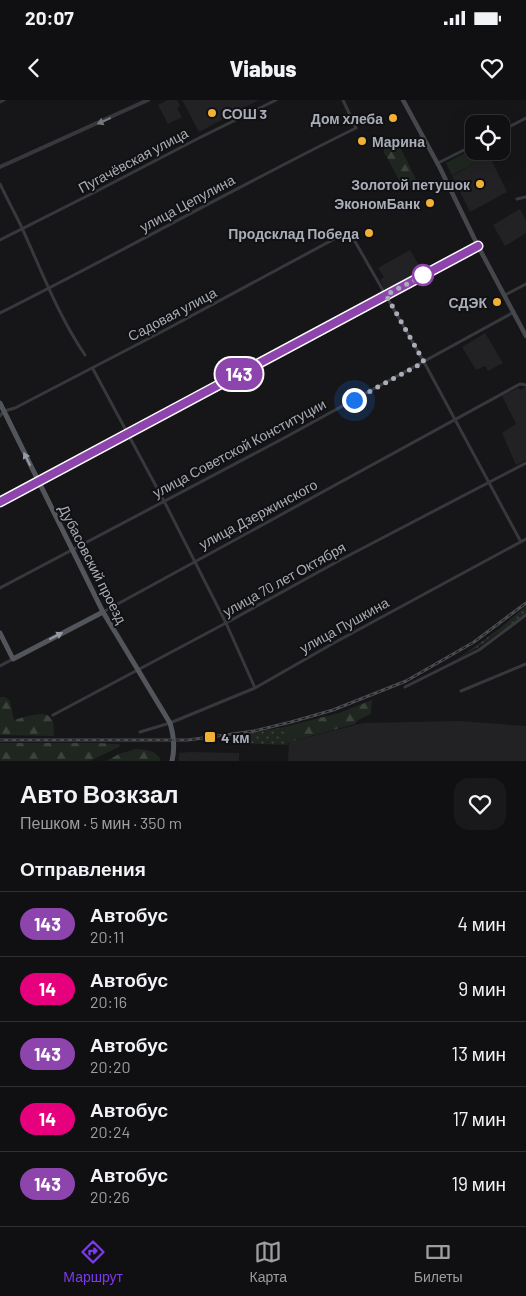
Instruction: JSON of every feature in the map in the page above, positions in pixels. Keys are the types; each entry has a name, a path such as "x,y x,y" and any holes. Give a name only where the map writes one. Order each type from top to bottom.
{"main road":[{"path":"403,100 526,336"},
{"name":"Дубасовский проезд","path":"0,403 2,411 103,612 170,723 173,733 174,750 172,761"},
{"name":"улица Дзержинского","path":"13,659 103,612"},
{"path":"0,633 13,659"}],"street":[{"path":"0,102 4,100"},
{"path":"0,167 148,100"},
{"name":"Пугачёвская улица","path":"0,240 276,100"},
{"name":"улица Цепулина","path":"0,313 356,128 343,100"},
{"path":"510,126 526,118"},
{"path":"438,164 465,150"},
{"path":"0,184 48,289 85,355"},
{"path":"517,199 526,197"},
{"name":"Садовая улица","path":"0,416 2,411 15,408 93,368 349,231 386,295"},
{"path":"0,502 478,246"},
{"path":"505,295 526,284"},
{"path":"386,295 521,542"},
{"name":"улица Советской Конституции","path":"0,588 284,438 514,312"},
{"path":"93,368 226,623 255,688"},
{"name":"улица Дзержинского","path":"103,612 520,384 526,385"},
{"name":"улица 70 лет Октября","path":"53,715 526,462"},
{"name":"улица Пушкина","path":"140,732 170,723 255,688 526,539"},
{"path":"404,688 479,650 526,615"},
{"name":"улица Дзержинского","path":"0,666 13,659"},
{"path":"461,691 526,664"}],"shaded area":[{"path":"168,100 177,100 180,106 177,108 182,117 168,124 158,105"},
{"name":"СОШ 3","path":"182,100 259,100 199,132"},
{"name":"Золотой петушок","path":"480,160 491,160 507,192 470,212 452,176"},
{"path":"520,209 526,221 526,233 505,246 493,225"},
{"path":"410,250 423,272 386,292 380,280 384,277 378,268"},
{"path":"485,333 503,363 488,371 485,366 476,370 462,347"},
{"path":"526,387 526,460 516,465 502,433 516,424 502,396 518,388 520,390"},
{"path":"459,721 526,726 526,761 288,761 289,742 363,723"},
{"path":"179,753 239,753 239,761 179,761"}],"green space":[{"path":"395,143 399,145 416,179 409,186 405,186 400,182 384,153 384,149"},
{"path":"465,153 465,160 481,160 452,175 446,163"},
{"path":"526,606 526,614 477,648 457,659 499,629"},
{"path":"0,697 5,697 10,701 14,720 40,714 49,716 53,723 54,736 0,735"},
{"path":"372,700 371,714 358,720 355,724 289,742 287,745 284,727 339,713"},
{"path":"284,727 287,745 239,742 232,741 230,738 233,736"},
{"path":"0,743 98,743 119,744 120,746 90,761 0,761"},
{"path":"136,749 154,753 161,761 106,761 119,754"}],"railway":[{"path":"0,740 188,740 254,731 291,722 333,710 406,681 474,642 526,603"}],"bus line":[{"name":"143","path":"0,502 478,246"}],"place":[{"name":"СОШ 3","path":"212,113"},
{"name":"Дом хлеба","path":"393,118"},
{"name":"Марина","path":"362,141"},
{"name":"Золотой петушок","path":"480,184"},
{"name":"ЭкономБанк","path":"430,203"},
{"name":"Продсклад Победа","path":"369,233"},
{"name":"СДЭК","path":"497,302"},
{"name":"4 км","path":"210,737"}],"route":[{"path":"354,400 424,362 386,295 426,274 423,275"}]}
